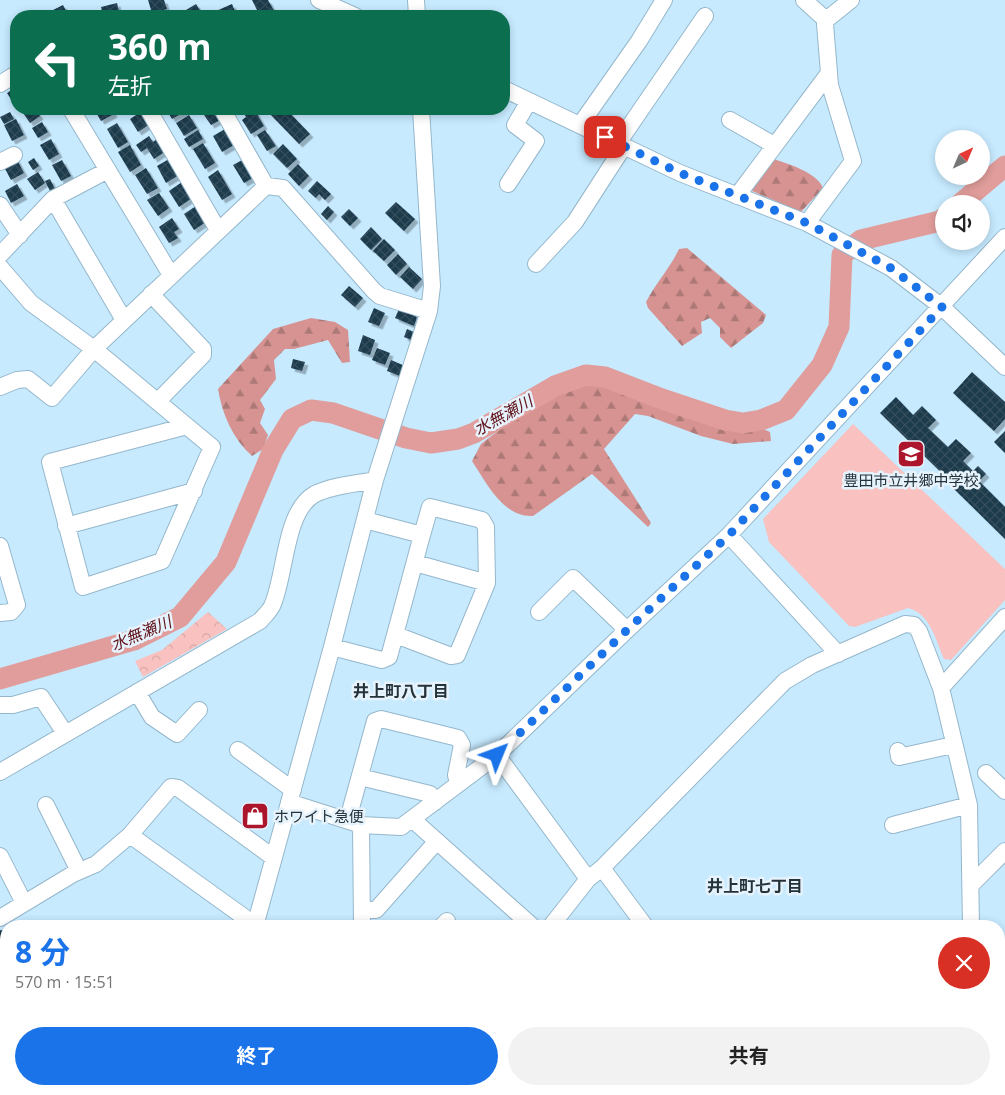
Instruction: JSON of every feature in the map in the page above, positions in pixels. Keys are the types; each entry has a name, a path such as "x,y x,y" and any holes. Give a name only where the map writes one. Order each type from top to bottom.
{"street":[{"path":"580,125 639,41 664,0"},
{"path":"804,0 826,20 830,85 853,161 807,223"},
{"path":"826,20 850,0"},
{"path":"324,1 343,10"},
{"path":"536,264 575,222 621,144 705,16"},
{"path":"737,196 829,73"},
{"path":"510,92 680,173 807,223 847,244 908,280 942,307 1005,367"},
{"path":"508,184 536,141 515,125 529,101"},
{"path":"75,115 171,275"},
{"path":"151,115 218,230"},
{"path":"225,115 266,186"},
{"path":"257,920 332,647 375,480 429,311 432,286 421,115"},
{"path":"730,120 774,145"},
{"path":"0,255 54,200 108,170"},
{"path":"0,387 17,380 28,379 52,398 94,349 266,186 283,188 380,296 429,311"},
{"path":"54,200 124,320"},
{"path":"0,205 20,235"},
{"path":"238,750 291,796 354,822 401,827 497,755 729,535 1005,237"},
{"path":"0,267 31,303 94,349 158,401 212,447 162,561 82,587 50,462 187,426"},
{"path":"151,294 203,349 203,355 158,401"},
{"path":"0,772 260,621 271,608 278,591 292,529 299,510 314,494 375,480"},
{"path":"66,526 194,491"},
{"path":"332,647 386,660 389,657 396,634 430,507 482,520 486,526 487,583 456,655 451,656 396,634"},
{"path":"365,520 422,535"},
{"path":"729,535 838,654"},
{"path":"0,546 17,605 11,612 0,613"},
{"path":"415,562 487,583"},
{"path":"539,612 573,578 627,630"},
{"path":"941,688 1005,617"},
{"path":"556,920 588,879 602,868 785,681 800,670 906,624 914,625 919,631 941,688 953,745 969,805 972,920"},
{"path":"137,692 152,717 178,734 199,710"},
{"path":"0,705 13,705 41,697 65,733"},
{"path":"362,920 354,822 360,776 375,721 381,720 458,738 462,745 456,774 458,784"},
{"path":"898,751 899,757 953,745"},
{"path":"497,755 588,879"},
{"path":"986,773 1005,791"},
{"path":"360,776 430,794 435,802"},
{"path":"0,918 79,871 96,864 130,835 170,787 178,788 274,858"},
{"path":"46,805 79,871"},
{"path":"893,824 969,805"},
{"path":"412,819 525,920"},
{"path":"130,835 247,920"},
{"path":"362,909 376,910 437,841"},
{"path":"972,884 1005,851"},
{"path":"0,856 24,903"},
{"path":"602,868 641,920"}],"green space":[{"path":"770,158 792,165 820,182 823,188 801,212 752,191 750,185"},
{"path":"687,248 766,315 763,323 731,348 720,337 720,328 710,318 701,322 702,333 682,346 648,308 646,302 679,249"},
{"path":"311,318 335,322 348,330 350,362 342,363 328,340 294,349 285,349 274,360 276,379 260,400 265,409 260,423 268,435 263,449 252,456 239,442 229,426 222,408 218,389 273,329"},
{"path":"579,380 596,382 631,391 714,421 763,429 770,432 771,441 733,444 701,436 648,416 635,414 604,449 651,523 648,527 592,474 533,516 522,515 513,511 496,497 472,461 481,444 515,418"},
{"path":"853,424 1005,569 1005,600 951,660 944,659 927,622 916,611 908,608 855,627 849,626 769,542 763,519"},
{"path":"208,612 227,629 143,677 135,661 162,650"}],"building":[{"path":"148,0 164,0 167,9 151,10"},
{"path":"252,0 268,0 274,10 257,10"},
{"path":"117,3 119,10 102,10 101,7"},
{"path":"196,4 200,10 186,10"},
{"path":"232,4 234,10 218,10"},
{"path":"63,5 66,10 53,10"},
{"path":"10,112 14,119 4,124 0,117"},
{"path":"24,115 39,115 40,116 30,123"},
{"path":"98,115 112,115 101,121"},
{"path":"136,115 144,115 150,124 138,132 130,119"},
{"path":"170,115 179,115 172,119"},
{"path":"189,115 197,128 184,136 176,123"},
{"path":"204,115 219,115 222,119 211,125"},
{"path":"245,115 258,115 264,126 251,134 242,120 246,117"},
{"path":"271,115 292,115 310,134 299,144"},
{"path":"16,119 24,135 12,141 4,125"},
{"path":"42,122 48,132 38,138 32,128"},
{"path":"117,123 128,142 118,148 107,129"},
{"path":"225,129 234,145 222,152 213,136"},
{"path":"198,130 203,139 189,147 184,139"},
{"path":"265,130 276,146 267,151 257,135"},
{"path":"149,136 153,142 157,139 166,151 154,159 147,148 141,152 136,145"},
{"path":"51,139 59,154 49,160 40,145"},
{"path":"203,143 215,163 205,169 193,149"},
{"path":"283,144 297,159 287,168 273,154"},
{"path":"130,145 141,165 130,172 118,152"},
{"path":"16,158 24,173 11,180 3,165"},
{"path":"34,158 39,166 33,170 28,162"},
{"path":"169,159 179,175 166,183 157,166"},
{"path":"244,159 255,177 244,183 233,165"},
{"path":"62,160 71,176 61,181 52,165"},
{"path":"298,164 309,176 299,186 288,174"},
{"path":"146,168 158,188 147,194 135,175"},
{"path":"218,170 232,194 222,200 208,177"},
{"path":"38,172 45,183 35,190 27,179"},
{"path":"50,179 55,189 50,191 45,181"},
{"path":"317,181 331,194 325,200 319,194 316,198 308,191"},
{"path":"182,182 192,198 179,207 169,191"},
{"path":"17,184 24,196 11,203 5,191"},
{"path":"159,193 169,208 158,216 147,200"},
{"path":"396,202 415,219 404,231 385,213"},
{"path":"196,206 206,222 194,230 184,214"},
{"path":"328,206 334,212 327,220 321,214"},
{"path":"349,209 358,218 350,226 341,217"},
{"path":"172,218 179,229 174,232 178,238 169,243 159,227"},
{"path":"371,227 382,239 371,250 360,239"},
{"path":"384,239 395,250 384,261 373,251"},
{"path":"398,254 407,264 396,275 387,265"},
{"path":"409,267 422,279 413,289 400,277"},
{"path":"349,286 363,298 355,307 341,295"},
{"path":"374,308 385,313 379,326 368,322"},
{"path":"399,309 417,317 414,326 395,318"},
{"path":"407,329 414,332 411,340 404,337"},
{"path":"363,335 375,340 370,355 358,351"},
{"path":"377,348 390,353 385,365 372,360"},
{"path":"293,359 305,362 302,371 291,368"},
{"path":"391,360 405,366 400,376 387,371"},
{"path":"972,372 1005,402 1005,419 994,431 953,393"},
{"path":"896,397 913,415 922,406 936,420 928,428 948,447 956,439 971,453 963,461 973,471 978,466 986,474 979,481 1005,507 1005,539 950,485 952,483 880,413"},
{"path":"1005,431 1005,453 994,442"}],"waterway":[{"name":"水無瀬川","path":"971,195 1005,166"},
{"name":"水無瀬川","path":"0,679 134,640 180,617 226,562 273,450 292,419 311,410 333,413 406,438 431,443 458,439 474,433 555,386 586,375 605,377 725,420 743,423 761,420 786,410 822,365 839,327 842,255 861,240 935,222"}],"place":[{"name":"豊田市立井郷中学校","path":"911,454"},
{"name":"ホワイト急便","path":"255,816"}],"district":[{"name":"井上町八丁目","path":"401,691"},
{"name":"井上町七丁目","path":"755,886"}],"route":[{"path":"497,755 729,535 942,307 891,268 807,223 680,173 605,137"}]}
